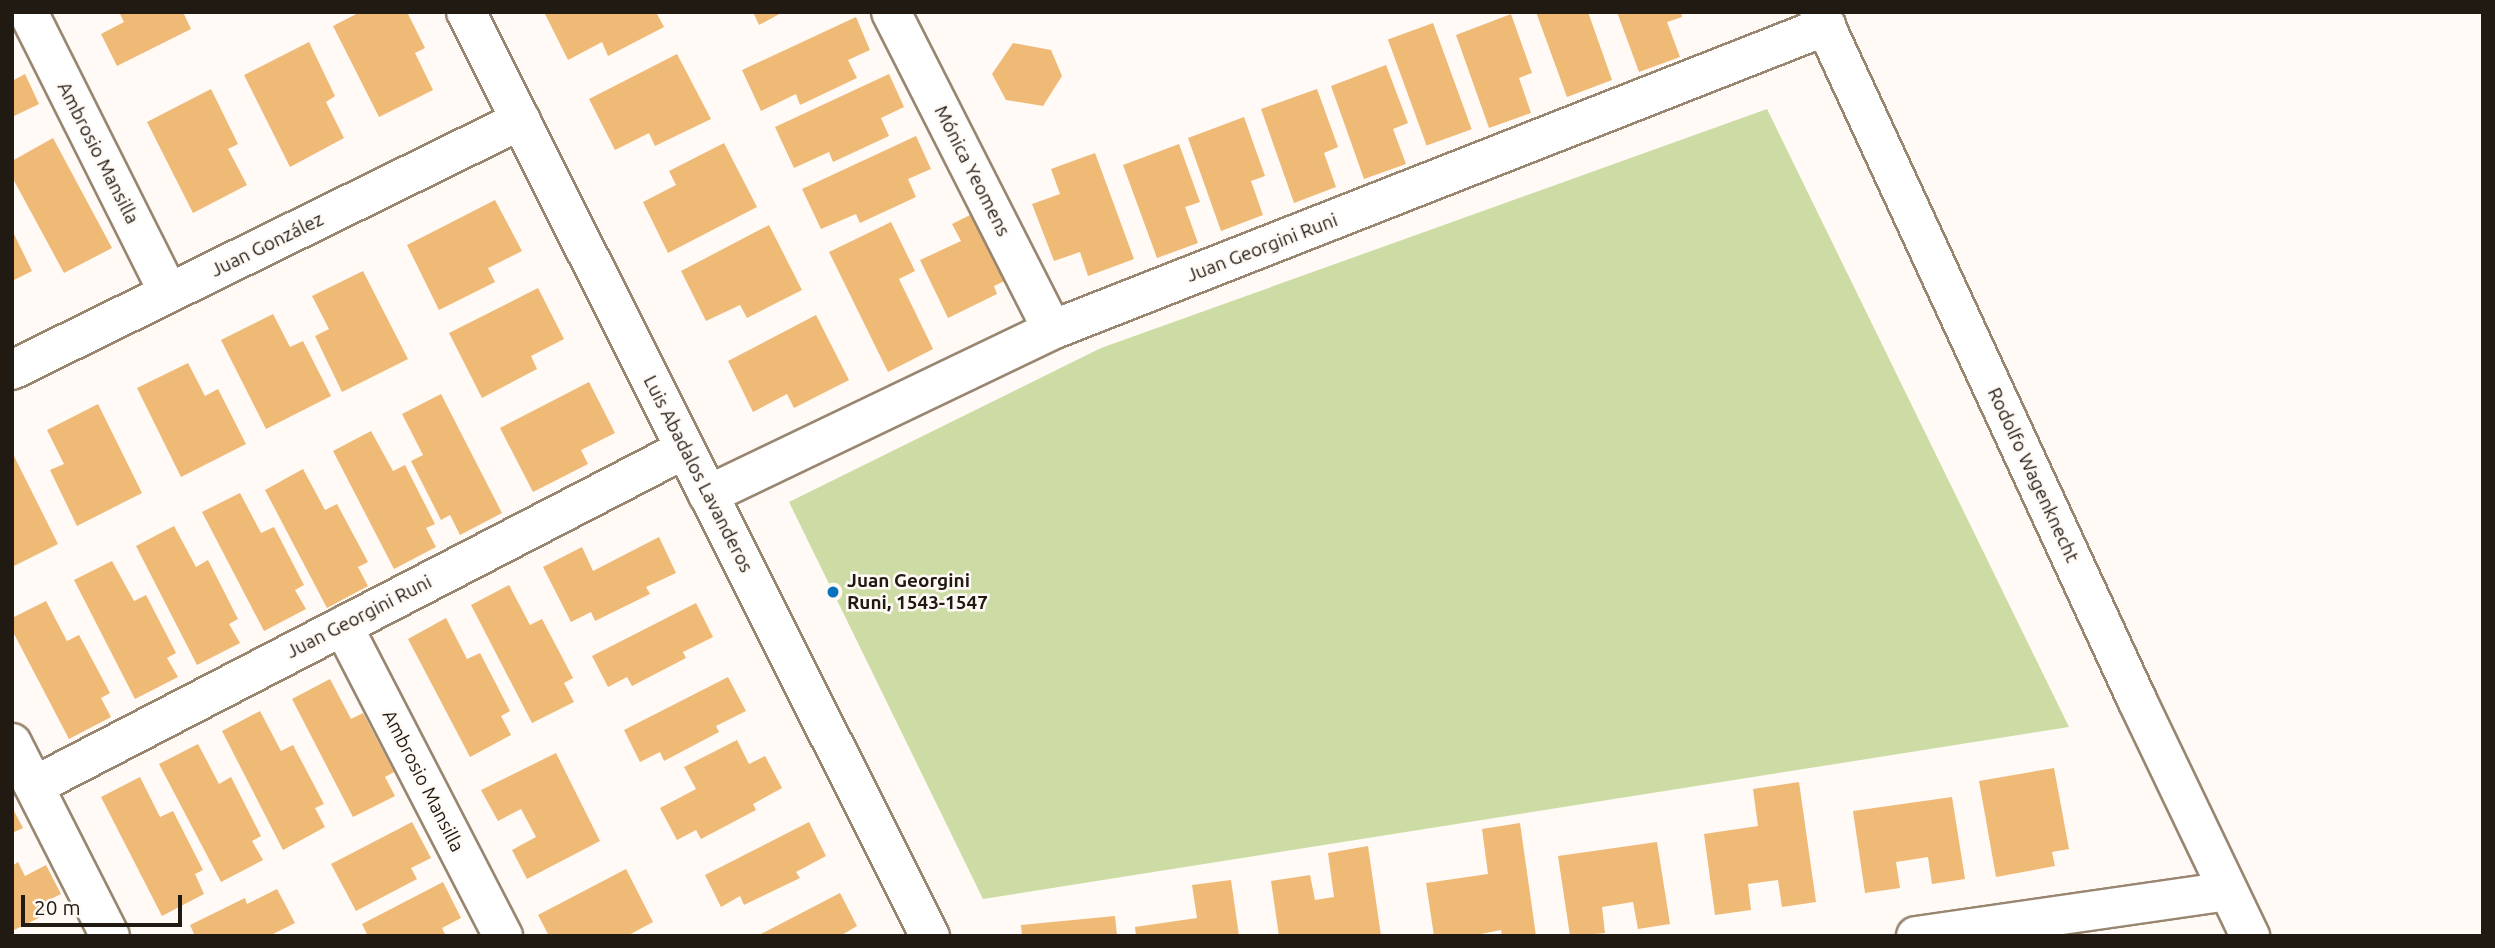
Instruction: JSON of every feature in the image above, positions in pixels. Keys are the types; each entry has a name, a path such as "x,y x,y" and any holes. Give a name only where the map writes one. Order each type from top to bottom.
{"street":[{"name":"Ambrosio Mansilla","path":"28,12 169,293"},
{"name":"Luis Abadalos Lavanderos","path":"466,12 930,936"},
{"name":"Mónica Yeomens","path":"891,12 1052,330"},
{"name":"Juan Georgini Runi","path":"708,495 1052,330 1823,19"},
{"name":"Rodolfo Wagenknecht","path":"1823,19 2250,936"},
{"name":"Juan González","path":"12,370 521,120"},
{"name":"Juan Georgini Runi","path":"34,786 685,449"},
{"name":"Ambrosio Mansilla","path":"343,626 503,936"},
{"path":"12,743 110,936"},
{"path":"1916,936 2227,891"}],"green space":[{"path":"1767,109 2069,727 983,899 789,502 1101,348"}],"building":[{"path":"119,12 183,12 191,29 117,66 101,34 124,22"},
{"path":"360,12 407,12 425,48 415,53 433,90 379,117 333,26"},
{"path":"544,12 656,12 664,27 608,56 602,42 568,60"},
{"path":"753,12 783,12 759,25"},
{"path":"1536,12 1588,12 1612,80 1567,97"},
{"path":"1617,12 1681,12 1682,17 1667,22 1680,57 1639,72"},
{"path":"1511,14 1532,73 1519,78 1531,113 1489,128 1456,35"},
{"path":"856,17 870,50 848,60 857,78 800,105 796,94 761,111 742,70"},
{"path":"1433,23 1472,129 1427,146 1388,39"},
{"path":"309,42 335,96 326,102 344,138 290,167 244,75"},
{"path":"1013,43 1051,50 1062,76 1043,106 1006,100 992,74"},
{"path":"677,54 711,119 655,146 649,133 615,150 589,99"},
{"path":"1386,65 1408,123 1393,129 1406,164 1364,179 1331,86"},
{"path":"25,74 39,104 12,117 12,81"},
{"path":"889,74 904,107 881,118 889,136 833,162 829,152 794,168 775,127"},
{"path":"211,89 238,144 228,149 247,185 193,213 147,122"},
{"path":"1317,89 1338,147 1324,153 1336,187 1294,203 1261,109"},
{"path":"1244,117 1265,176 1251,181 1263,215 1221,231 1188,138"},
{"path":"916,136 931,169 908,179 916,197 860,223 856,214 821,229 802,189"},
{"path":"53,138 112,248 64,273 12,177 12,161"},
{"path":"724,143 757,207 668,253 643,202 676,185 669,171"},
{"path":"1179,144 1200,202 1185,207 1198,243 1157,258 1123,165"},
{"path":"1095,153 1134,259 1088,276 1080,252 1054,261 1032,204 1060,194 1051,169"},
{"path":"495,200 522,251 488,268 495,282 439,310 407,245"},
{"path":"980,210 1013,277 994,286 997,294 948,318 920,260 961,241 952,224"},
{"path":"891,222 915,271 899,279 933,349 888,372 829,252"},
{"path":"769,225 802,290 747,318 740,305 706,321 681,271"},
{"path":"12,230 32,271 12,281"},
{"path":"363,271 408,359 342,392 315,336 329,329 312,296"},
{"path":"538,288 564,339 531,356 537,369 482,398 449,333"},
{"path":"273,314 290,347 303,341 331,396 266,429 221,340"},
{"path":"816,315 849,380 794,408 787,394 753,412 728,361"},
{"path":"188,363 205,396 218,389 246,444 181,477 137,388"},
{"path":"589,382 615,433 581,450 588,464 533,492 500,428"},
{"path":"441,394 502,513 460,535 450,515 441,520 411,461 423,455 402,414"},
{"path":"98,404 142,493 77,526 50,470 64,464 47,430"},
{"path":"371,431 393,471 405,465 435,524 426,528 436,547 394,569 333,451"},
{"path":"12,452 58,544 12,567"},
{"path":"303,469 325,510 337,504 368,562 358,567 368,586 327,608 265,490"},
{"path":"240,493 261,533 274,527 304,585 295,590 306,609 264,631 202,512"},
{"path":"174,526 196,567 208,560 238,619 229,624 240,643 197,665 136,546"},
{"path":"659,537 676,573 646,587 650,594 595,621 591,612 571,622 543,567 582,547 593,571"},
{"path":"112,561 134,601 146,595 176,653 167,658 178,677 135,699 74,580"},
{"path":"509,585 530,625 542,619 573,678 564,683 574,702 532,723 471,605"},
{"path":"46,601 67,641 79,635 110,693 101,698 111,717 69,739 12,630 12,618"},
{"path":"696,603 713,637 683,652 686,658 632,686 627,677 608,687 592,656"},
{"path":"446,618 467,659 480,653 510,711 501,716 511,735 470,757 408,639"},
{"path":"728,677 746,711 716,726 719,732 664,761 660,752 640,762 624,730"},
{"path":"330,679 351,719 363,713 394,772 385,777 395,796 353,817 292,699"},
{"path":"260,711 281,751 293,745 324,804 315,808 325,827 283,850 222,731"},
{"path":"737,740 749,764 765,756 782,788 753,804 756,810 701,839 696,830 677,840 660,808 696,789 684,767"},
{"path":"198,744 219,784 231,777 261,836 252,841 263,860 221,882 159,764"},
{"path":"556,753 600,841 527,879 512,850 536,837 521,809 498,821 481,790"},
{"path":"2054,768 2069,849 2052,852 2055,866 1996,877 1979,781"},
{"path":"140,777 160,817 173,811 203,870 195,874 204,894 162,916 101,797"},
{"path":"1799,782 1816,902 1782,907 1778,880 1748,884 1751,910 1715,915 1704,834 1758,826 1753,789"},
{"path":"1952,797 1965,879 1932,884 1928,857 1896,862 1900,888 1865,893 1853,811"},
{"path":"12,807 23,828 12,833"},
{"path":"412,822 431,858 411,868 417,879 356,911 331,864"},
{"path":"809,822 826,856 796,872 800,878 744,905 740,896 721,907 705,875"},
{"path":"1520,823 1536,936 1502,936 1501,930 1471,936 1434,936 1426,883 1488,874 1482,829"},
{"path":"1657,842 1670,924 1638,929 1633,902 1602,907 1605,933 1570,936 1558,856"},
{"path":"1368,846 1381,936 1279,936 1271,881 1310,875 1315,900 1334,897 1328,853"},
{"path":"18,862 25,876 46,865 61,894 41,904 47,914 12,931 12,866"},
{"path":"626,869 653,922 627,936 549,936 538,915"},
{"path":"1231,880 1239,936 1136,936 1135,927 1197,918 1192,885"},
{"path":"443,882 461,918 442,928 446,936 368,936 362,924"},
{"path":"277,889 295,923 269,936 195,936 190,925 245,898 247,904"},
{"path":"840,893 857,926 840,936 757,936"},
{"path":"1115,916 1117,936 1022,936 1021,925"}],"place":[{"name":"Juan Georgini Runi, 1543-1547","path":"833,592"}]}
